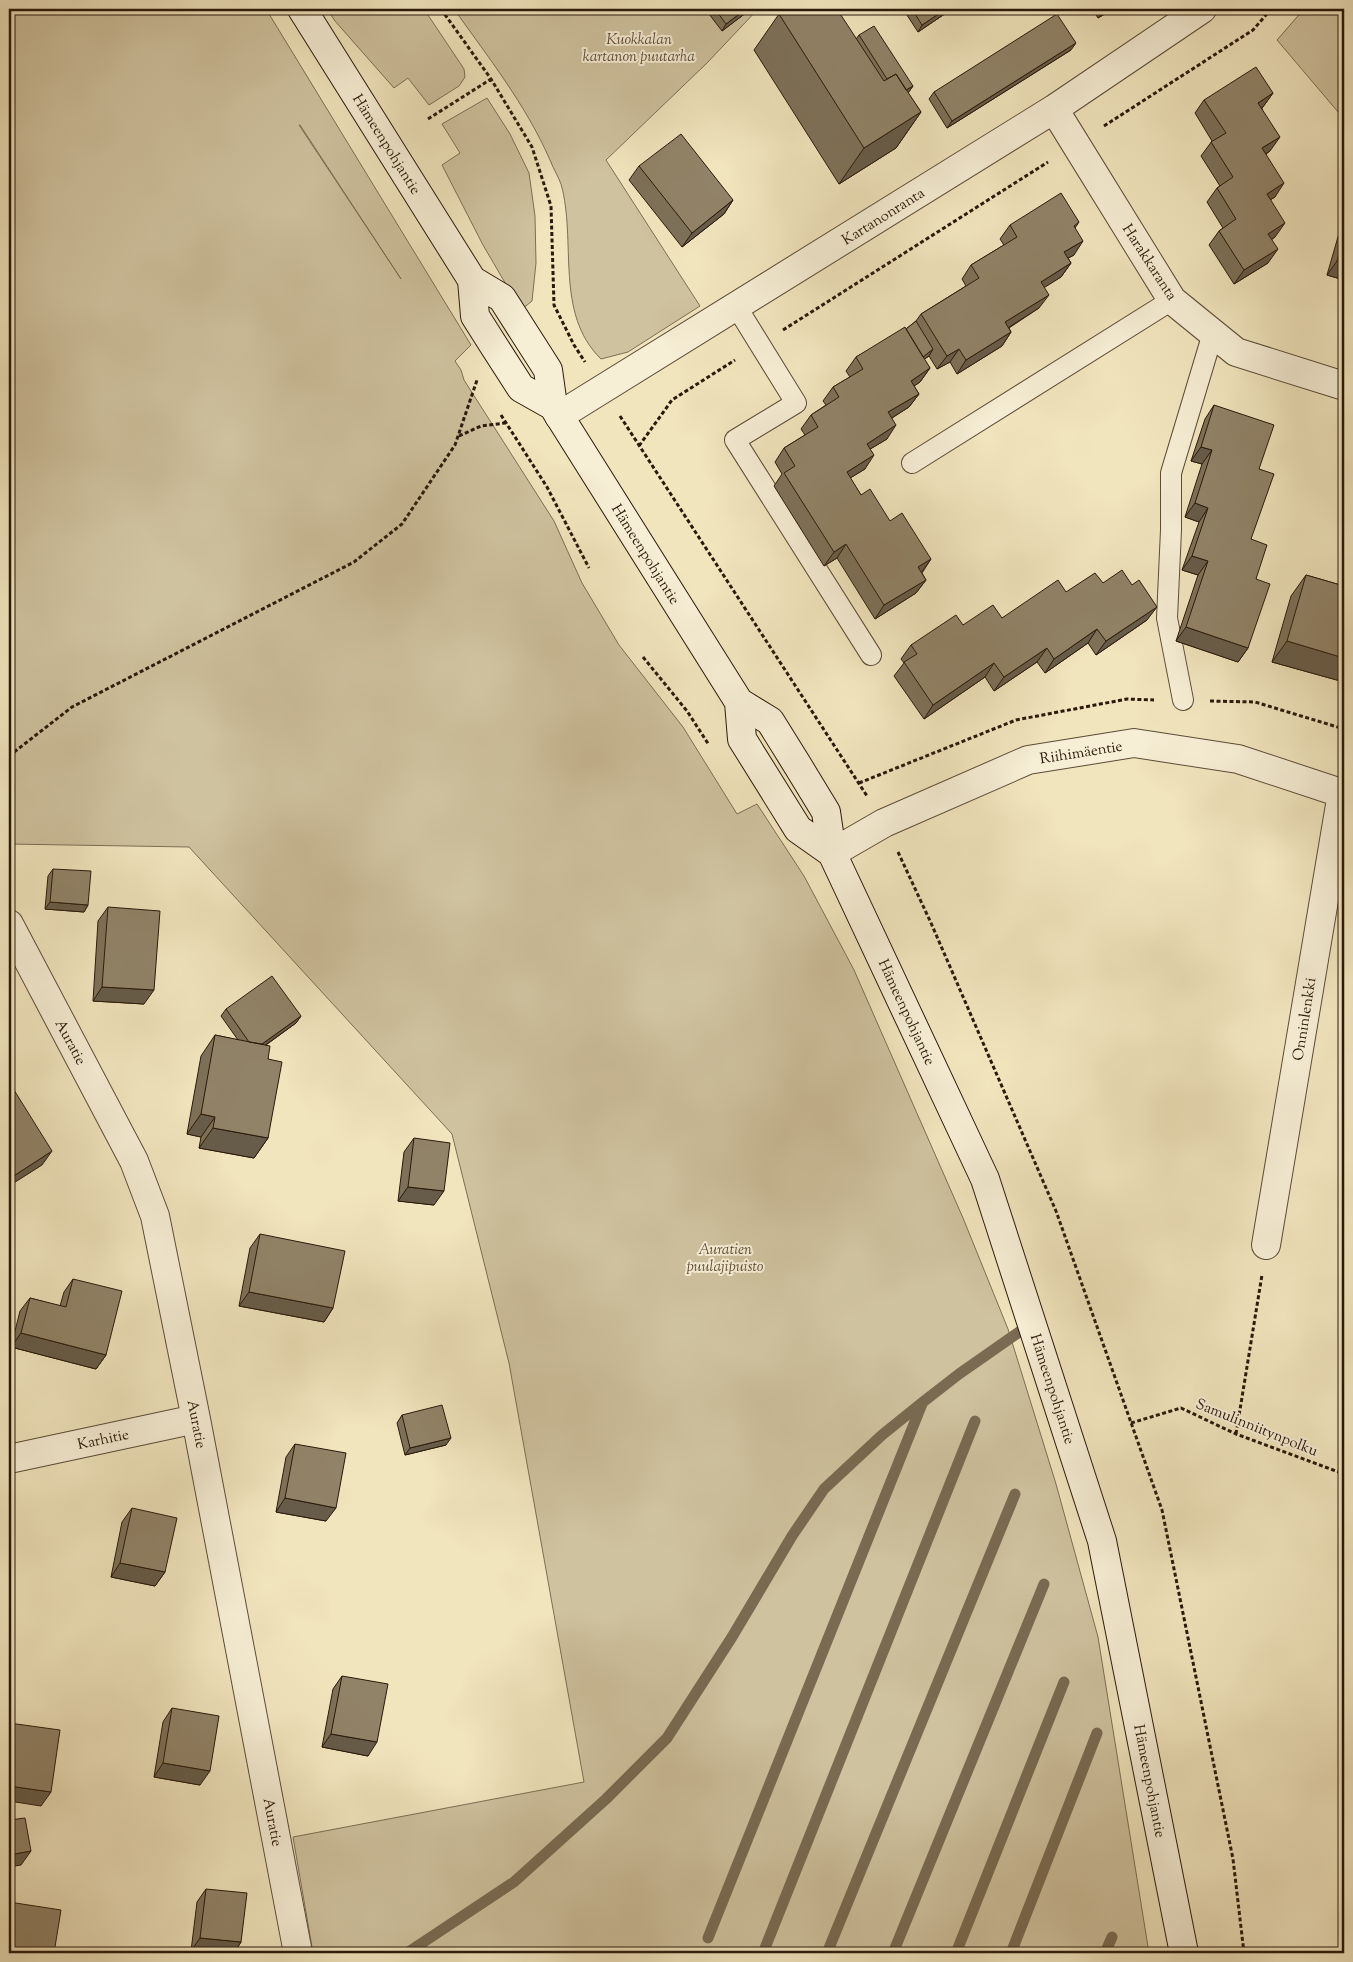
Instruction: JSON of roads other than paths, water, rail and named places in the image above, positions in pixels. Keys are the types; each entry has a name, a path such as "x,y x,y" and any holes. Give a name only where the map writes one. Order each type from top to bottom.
{"street":[{"name":"Hämeenpohjantie","path":"302,9 472,280 475,316 521,388 556,411 738,702 742,738 798,829 832,853 986,1179 1099,1532 1184,1953"},
{"name":"Kartanonranta","path":"556,411 736,306 1054,110 1202,9"},
{"name":"Harakkaranta","path":"1054,110 1172,300 1236,352 1344,386"},
{"name":"Riihimäentie","path":"832,853 884,824 1028,760 1134,743 1238,759 1343,793"},
{"name":"Onninlenkki","path":"1266,1245 1343,793"},
{"name":"Auratie","path":"9,924 134,1161 155,1216 196,1418 298,1953"},
{"name":"Karhitie","path":"9,1459 196,1418"}],"lane":[{"path":"912,463 1172,300"},
{"path":"736,306 796,403 736,440 871,655"},
{"path":"1182,700 1167,618 1171,530 1170,473 1213,333"}],"waterway":[{"path":"407,1953 514,1882 606,1799 667,1738 732,1637 792,1536 824,1489 882,1435 923,1402 959,1374 1032,1323"},
{"path":"708,1938 922,1404"},
{"path":"763,1953 975,1421"},
{"path":"827,1953 1015,1494"},
{"path":"893,1953 1044,1584"},
{"path":"956,1953 1064,1682"},
{"path":"1011,1953 1097,1733"},
{"path":"1105,1953 1112,1937"}],"park label":[{"name":"Kuokkalan kartanon puutarha","path":"639,48"},
{"name":"Auratien puulajipuisto","path":"725,1258"}]}
